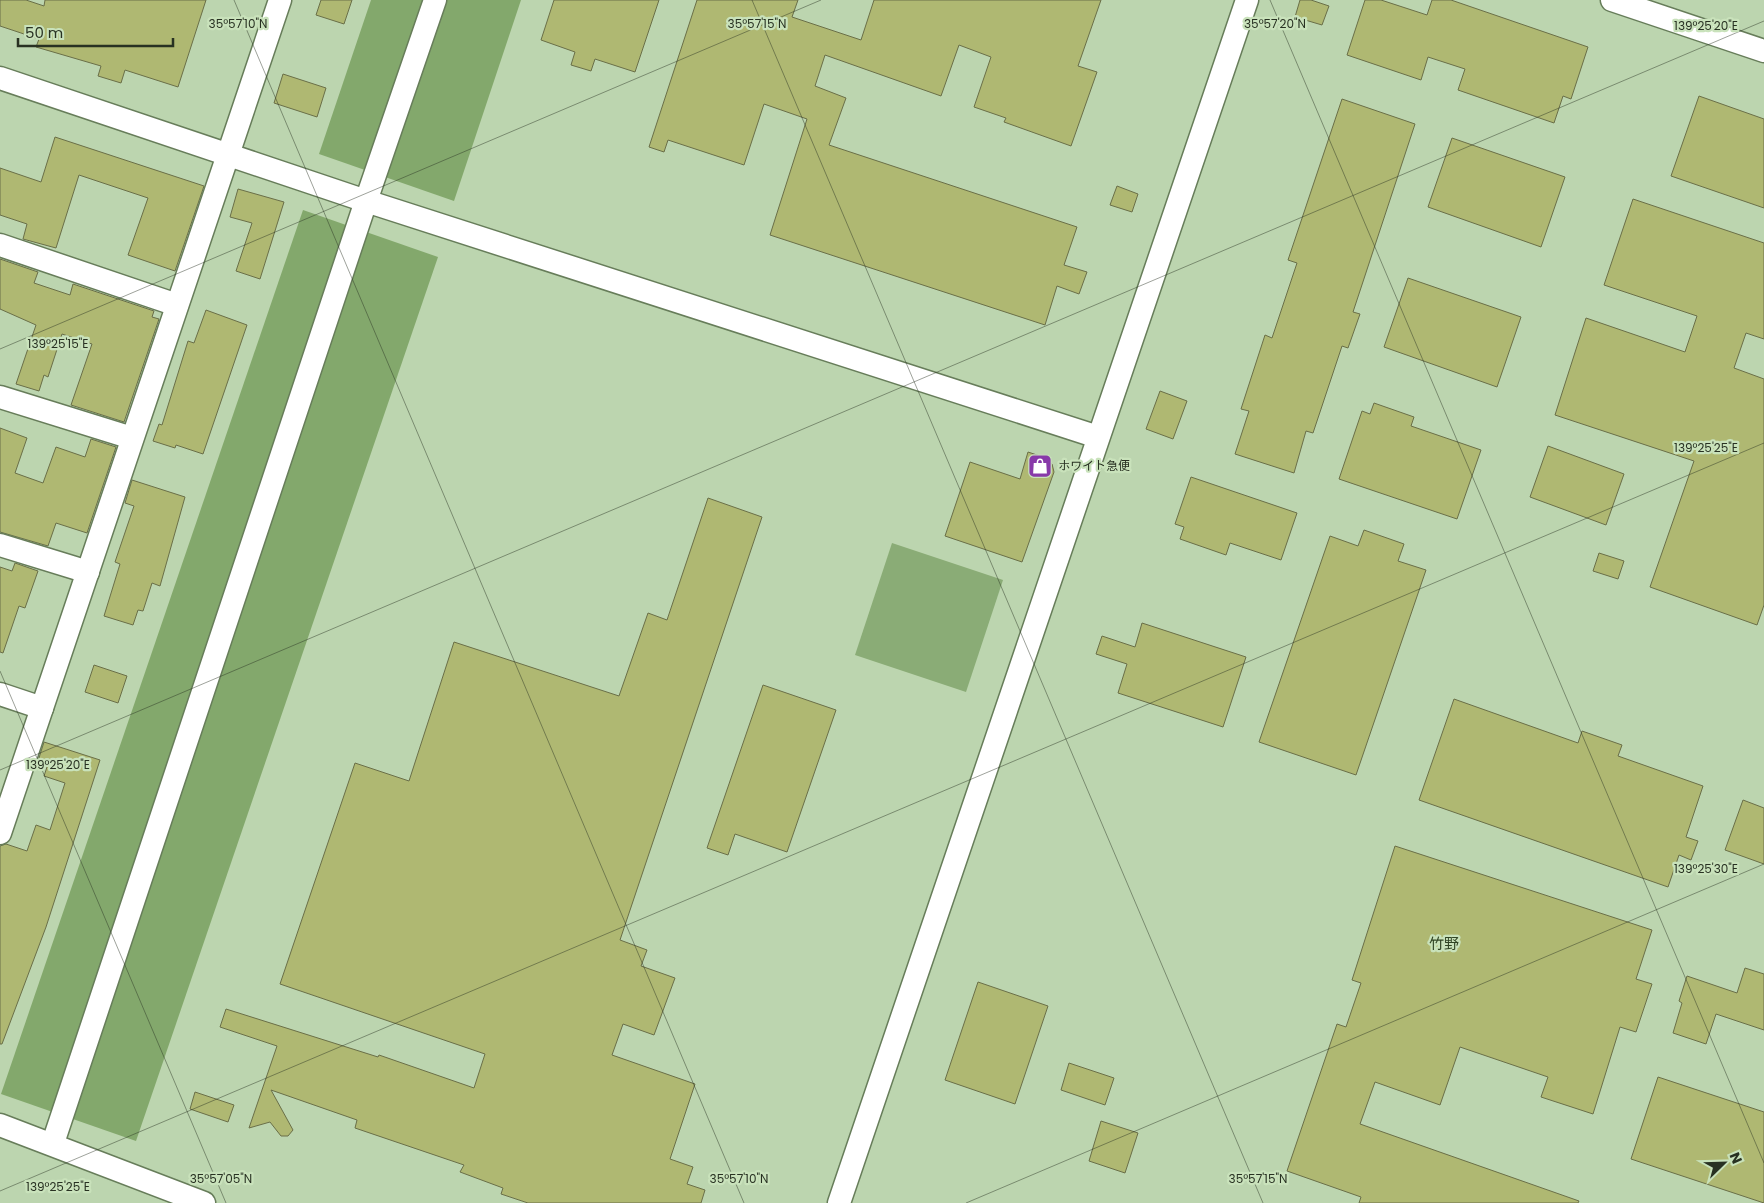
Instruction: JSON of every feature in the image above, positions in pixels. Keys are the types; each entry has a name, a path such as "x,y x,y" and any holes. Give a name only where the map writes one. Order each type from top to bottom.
{"street":[{"path":"53,1143 366,201 435,0"},
{"path":"839,1203 1246,0"},
{"path":"1612,0 1764,51"},
{"path":"0,833 227,156 275,1"},
{"path":"0,78 227,156 1098,437"},
{"path":"0,246 177,305"},
{"path":"0,397 132,438"},
{"path":"0,545 88,572"},
{"path":"0,694 42,708"},
{"path":"0,1125 53,1143 204,1203"}],"green space":[{"path":"371,0 521,0 454,201 319,154"},
{"path":"303,210 438,257 136,1141 1,1094"},
{"path":"892,543 1003,580 966,692 855,655"}],"building":[{"path":"0,0 26,0 44,6 45,0 206,0 178,87 125,70 121,83 98,76 101,66 36,47 39,39 0,26"},
{"path":"321,0 352,0 344,24 316,15"},
{"path":"554,0 659,0 635,72 595,59 591,71 571,65 575,52 541,40"},
{"path":"697,0 798,0 792,17 861,40 874,0 1101,0 1078,66 1097,72 1071,146 1004,122 1006,118 974,107 991,57 959,45 941,96 825,55 815,86 846,98 829,145 1077,227 1064,265 1087,272 1079,294 1057,286 1045,325 770,235 807,119 764,104 744,165 668,140 664,152 649,147"},
{"path":"1300,0 1311,0 1329,6 1322,25 1295,17"},
{"path":"1365,0 1381,0 1427,15 1432,0 1451,0 1588,47 1571,99 1563,96 1554,123 1458,90 1465,69 1428,57 1421,80 1347,55"},
{"path":"283,74 326,88 317,117 274,103"},
{"path":"1699,96 1764,119 1764,208 1671,176"},
{"path":"1342,99 1415,124 1353,312 1360,314 1348,348 1342,346 1313,433 1306,431 1294,473 1235,454 1249,411 1241,409 1265,335 1272,338 1297,263 1288,260"},
{"path":"55,137 204,186 175,271 128,255 148,198 79,175 56,248 23,239 27,224 0,215 0,168 41,182"},
{"path":"1452,138 1565,177 1541,247 1428,207"},
{"path":"1117,186 1138,194 1132,212 1110,205"},
{"path":"238,189 284,202 260,279 236,271 252,223 230,217"},
{"path":"1633,199 1764,243 1764,339 1746,333 1734,368 1764,379 1764,605 1757,625 1650,587 1694,461 1555,415 1586,318 1685,352 1697,316 1604,285"},
{"path":"0,259 38,272 34,283 70,295 73,284 154,311 152,317 159,319 124,422 71,405 92,344 62,334 48,377 44,375 39,391 16,384 36,325 0,309"},
{"path":"1408,278 1521,317 1497,387 1384,347"},
{"path":"206,310 247,325 203,454 176,445 175,448 153,441 159,424 162,425 188,341 194,343"},
{"path":"1160,391 1187,401 1173,439 1146,429"},
{"path":"1374,403 1414,417 1411,426 1481,450 1457,519 1339,479 1362,411 1370,414"},
{"path":"0,428 27,438 15,473 43,483 56,447 85,457 91,439 116,447 87,533 56,523 48,546 0,532"},
{"path":"1548,446 1624,474 1606,525 1530,497"},
{"path":"1028,452 1046,458 1052,464 1054,472 1022,562 945,536 970,462 1020,479"},
{"path":"1191,477 1297,513 1281,560 1230,543 1226,555 1180,539 1184,527 1175,524"},
{"path":"132,480 185,497 160,586 152,583 143,611 138,610 133,625 104,616 120,564 115,562 134,506 125,503"},
{"path":"708,498 762,517 620,940 647,950 641,966 675,978 654,1035 623,1024 612,1055 695,1084 670,1159 693,1167 687,1184 705,1190 701,1203 528,1203 501,1194 503,1188 460,1172 464,1165 355,1128 357,1120 271,1090 293,1130 288,1136 281,1136 270,1122 249,1128 277,1046 220,1027 226,1009 378,1057 379,1055 474,1088 485,1054 280,984 355,763 409,781 454,642 619,696 648,613 667,620"},
{"path":"1364,530 1404,544 1398,561 1426,570 1356,775 1259,742 1330,536 1358,546"},
{"path":"1599,553 1624,561 1618,579 1593,571"},
{"path":"15,563 38,571 25,608 19,606 3,653 0,652 0,567 12,571"},
{"path":"1142,623 1246,657 1223,727 1118,693 1127,664 1096,654 1102,636 1135,647"},
{"path":"94,665 127,676 118,703 85,692"},
{"path":"763,685 836,710 787,852 735,834 728,855 707,848"},
{"path":"1454,699 1578,743 1582,731 1622,745 1618,756 1703,786 1686,837 1698,841 1691,860 1679,855 1668,887 1419,800"},
{"path":"44,742 100,760 46,927 2,1044 0,1044 0,846 6,844 27,851 36,825 50,830 65,783 44,776 48,764 38,761"},
{"path":"1743,800 1764,808 1764,864 1725,850"},
{"path":"1395,846 1652,930 1636,979 1652,984 1636,1032 1620,1027 1593,1114 1541,1097 1548,1077 1460,1047 1440,1105 1375,1082 1360,1124 1579,1201 1578,1203 1359,1203 1361,1197 1287,1171 1337,1024 1346,1027 1361,983 1352,980"},
{"path":"1745,968 1764,974 1764,1030 1716,1014 1706,1044 1673,1033 1682,1003 1679,1001 1687,976 1737,993"},
{"path":"978,982 1048,1006 1015,1104 945,1080"},
{"path":"1069,1063 1114,1078 1105,1105 1061,1090"},
{"path":"1658,1077 1764,1112 1764,1203 1631,1159"},
{"path":"195,1092 234,1105 228,1122 190,1109"},
{"path":"1101,1121 1138,1133 1125,1173 1089,1161"}],"place":[{"name":"ホワイト急便","path":"1040,466"}],"district":[{"name":"竹野","path":"1444,944"}]}
